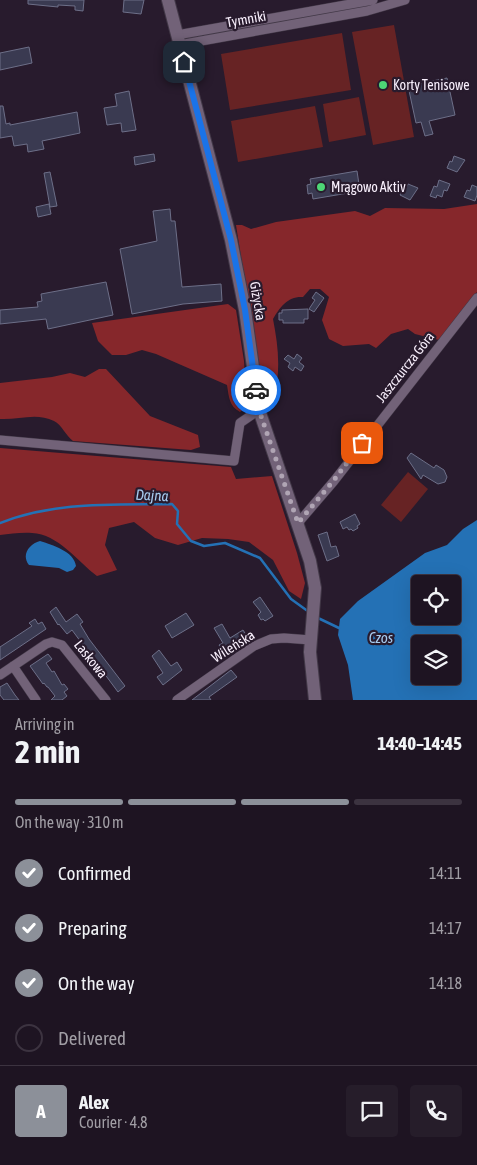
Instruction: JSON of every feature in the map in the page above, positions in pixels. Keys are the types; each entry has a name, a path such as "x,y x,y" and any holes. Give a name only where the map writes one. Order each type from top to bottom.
{"street":[{"name":"Giżycka","path":"168,0 231,240 245,310 259,410 310,561 315,588 311,640"},
{"name":"Tymniki","path":"178,40 373,0"},
{"name":"Tymniki","path":"178,40 367,11 405,0"},
{"name":"Jaszczurcza Góra","path":"298,523 477,298"},
{"path":"0,440 234,461 240,422 259,410"},
{"name":"Wileńska","path":"177,700 188,697 254,646 284,638 311,640"},
{"path":"311,640 310,652 315,700"},
{"name":"Laskowa","path":"0,675 46,644 58,643 66,649 106,700"},
{"path":"13,666 36,700"}],"shaded area":[{"name":"Korty Tenisowe","path":"394,25 414,137 373,145 352,32"},
{"path":"342,33 351,90 230,110 221,54"},
{"path":"359,97 366,135 329,142 323,104"},
{"path":"315,106 323,147 238,162 231,121"},
{"path":"477,204 477,292 439,340 415,334 408,329 391,334 376,348 369,344 343,346 329,339 322,320 329,297 320,289 310,289 303,297 293,298 285,303 273,319 278,350 277,382 262,389 236,225 242,225 251,229 276,222 355,211 370,216 385,208 444,209"},
{"path":"228,304 236,310 244,361 247,406 240,412 232,404 227,385 156,354 142,350 126,355 112,355 98,341 92,323"},
{"path":"99,369 106,369 150,416 198,435 200,447 191,450 73,441 57,423 47,418 0,419 0,383 70,373 85,377"},
{"path":"0,448 231,467 236,479 272,476 305,583 301,599 289,591 273,560 249,542 202,538 178,545 155,538 134,522 109,528 105,545 117,570 97,576 67,549 50,538 28,533 0,535"},
{"path":"408,472 428,489 401,522 381,505"}],"water":[{"name":"Czos","path":"477,520 477,700 353,700 348,665 338,635 340,619 358,601 425,553 447,545 463,529"},
{"path":"40,541 62,549 71,556 76,566 73,570 67,572 59,568 29,565 26,557 27,550"}],"building":[{"path":"28,0 84,0 83,11 75,10 75,6 58,5 58,7 28,4"},
{"path":"124,0 144,0 141,14 123,12"},
{"path":"29,47 32,63 0,70 0,53"},
{"path":"447,78 455,115 429,121 433,134 425,136 421,122 416,123 408,86"},
{"path":"129,91 136,130 122,132 121,123 107,125 104,108 117,106 115,94"},
{"path":"0,106 3,106 6,124 10,123 10,125 77,112 80,133 42,141 44,149 28,152 27,144 14,146 12,136 0,138"},
{"path":"154,154 155,161 135,165 134,157"},
{"path":"454,156 465,160 457,172 447,168"},
{"path":"357,171 360,191 313,199 312,193 308,194 307,185 311,184 310,179"},
{"path":"50,172 57,206 50,207 44,173"},
{"path":"439,180 450,184 447,191 444,190 442,197 437,195 436,198 430,196 434,186 437,187"},
{"path":"408,184 418,188 410,200 400,195"},
{"path":"472,185 477,187 475,201 464,197 467,190 470,191"},
{"path":"49,204 51,214 38,217 36,207"},
{"path":"170,209 171,221 175,221 182,287 221,284 222,301 183,304 132,314 120,249 157,241 153,211"},
{"path":"106,282 113,315 48,329 46,319 0,324 0,310 38,307 37,302 42,301 41,294"},
{"path":"316,292 324,298 314,312 309,309 315,300 312,298"},
{"path":"308,309 308,319 304,319 304,323 283,323 283,320 279,320 279,313 282,313 282,310"},
{"path":"297,354 302,358 299,362 304,366 301,371 295,367 293,371 288,367 290,363 284,359 288,355 294,359"},
{"path":"411,453 434,468 436,465 444,470 447,477 445,482 438,484 423,475 421,479 407,458"},
{"path":"355,514 360,524 357,526 358,528 353,531 347,527 343,529 340,522"},
{"path":"327,532 331,547 336,546 339,556 327,561 318,535"},
{"path":"260,597 273,616 265,621 261,620 258,615 261,612 253,602"},
{"path":"56,607 66,622 77,614 83,622 80,624 89,639 125,686 118,692 72,630 67,634 58,625 50,612"},
{"path":"186,613 194,625 172,638 165,626"},
{"path":"35,619 38,624 42,622 46,629 0,660 0,647 32,626 29,623"},
{"path":"222,624 230,638 243,630 250,641 229,652 228,649 223,651 219,645 223,643 214,628"},
{"path":"159,650 171,666 177,662 182,670 163,685 157,677 163,673 152,656"},
{"path":"48,654 52,659 46,663 52,672 54,671 62,685 64,684 68,689 64,692 67,696 62,700 51,700 55,696 43,684 30,666"},
{"path":"231,670 237,677 209,697 211,700 192,700"},
{"path":"7,683 19,700 4,700 0,695 0,687"}],"waterway":[{"name":"Dajna","path":"0,523 21,516 63,508 172,504 178,511 177,524 191,541 204,546 225,543 260,558 291,599 309,612"},
{"name":"Dajna","path":"318,618 339,628"}],"way so far":[{"path":"256,390 259,410 298,523 362,443"}],"place":[{"name":"Korty Tenisowe","path":"383,85"},
{"name":"Mrągowo Aktiv","path":"321,187"}],"route":[{"path":"184,62 231,240 245,310 256,390"}]}
